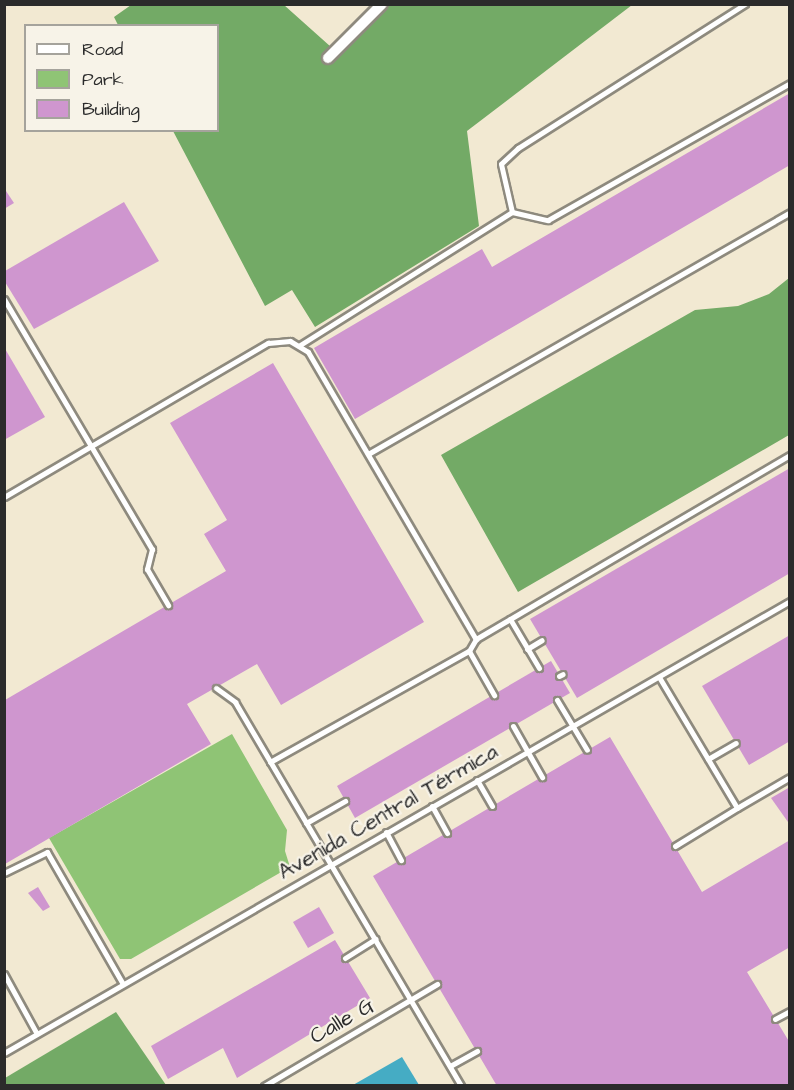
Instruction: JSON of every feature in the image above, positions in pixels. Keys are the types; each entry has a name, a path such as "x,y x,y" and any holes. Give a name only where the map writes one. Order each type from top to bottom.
{"street":[{"path":"328,58 382,4"}],"lane":[{"path":"512,212 501,165 518,148 744,4"},
{"path":"300,345 512,212 548,220 789,83"},
{"path":"368,454 789,212"},
{"path":"4,299 152,549 147,569 168,605"},
{"path":"4,497 268,343 290,341 300,345 308,352 476,639"},
{"path":"270,762 469,651 476,639 789,455"},
{"name":"Avenida Central Térmica","path":"4,1053 789,601"},
{"path":"510,619 539,669"},
{"path":"527,649 542,640"},
{"path":"469,651 494,694"},
{"path":"659,677 737,808"},
{"path":"216,688 235,702 461,1086"},
{"path":"557,700 587,750"},
{"path":"513,726 542,777"},
{"path":"708,759 736,743"},
{"path":"675,846 789,777"},
{"path":"477,780 492,806"},
{"path":"306,823 345,801"},
{"path":"432,806 447,832"},
{"path":"386,832 401,860"},
{"path":"4,873 47,852 123,984"},
{"path":"345,958 375,939"},
{"path":"4,974 37,1034"},
{"name":"Calle G","path":"264,1086 437,984"},
{"path":"776,1020 789,1011"},
{"path":"450,1066 477,1051"}],"green space":[{"path":"131,5 284,5 331,47 376,5 632,5 467,131 479,226 315,327 292,290 265,306 174,132 219,132 219,24 118,24 114,17"},
{"path":"789,278 789,435 518,592 441,455 695,310 738,306 769,294"},
{"path":"232,734 287,830 285,851 290,867 131,959 120,959 49,838"},
{"path":"116,1012 166,1085 5,1085 5,1078"}],"water":[{"path":"402,1057 419,1085 353,1085"}],"building":[{"path":"790,93 790,165 355,419 314,348 482,249 492,267"},
{"path":"4,188 14,203 4,209"},
{"path":"124,202 159,261 34,329 5,282 5,271"},
{"path":"4,347 45,417 4,440"},
{"path":"273,363 424,622 281,705 257,664 187,704 211,744 5,864 5,700 226,571 204,534 227,520 170,423"},
{"path":"790,468 790,573 577,698 530,619"},
{"path":"790,635 790,741 749,765 702,686"},
{"path":"551,661 570,693 355,818 337,786"},
{"path":"610,737 702,892 790,840 790,947 747,972 790,1043 790,1086 497,1086 373,876"},
{"path":"790,787 790,821 788,822 771,798"},
{"path":"38,887 50,907 43,911 28,893"},
{"path":"319,907 334,933 308,948 293,922"},
{"path":"335,940 370,998 237,1078 223,1048 168,1079 151,1046"}]}
